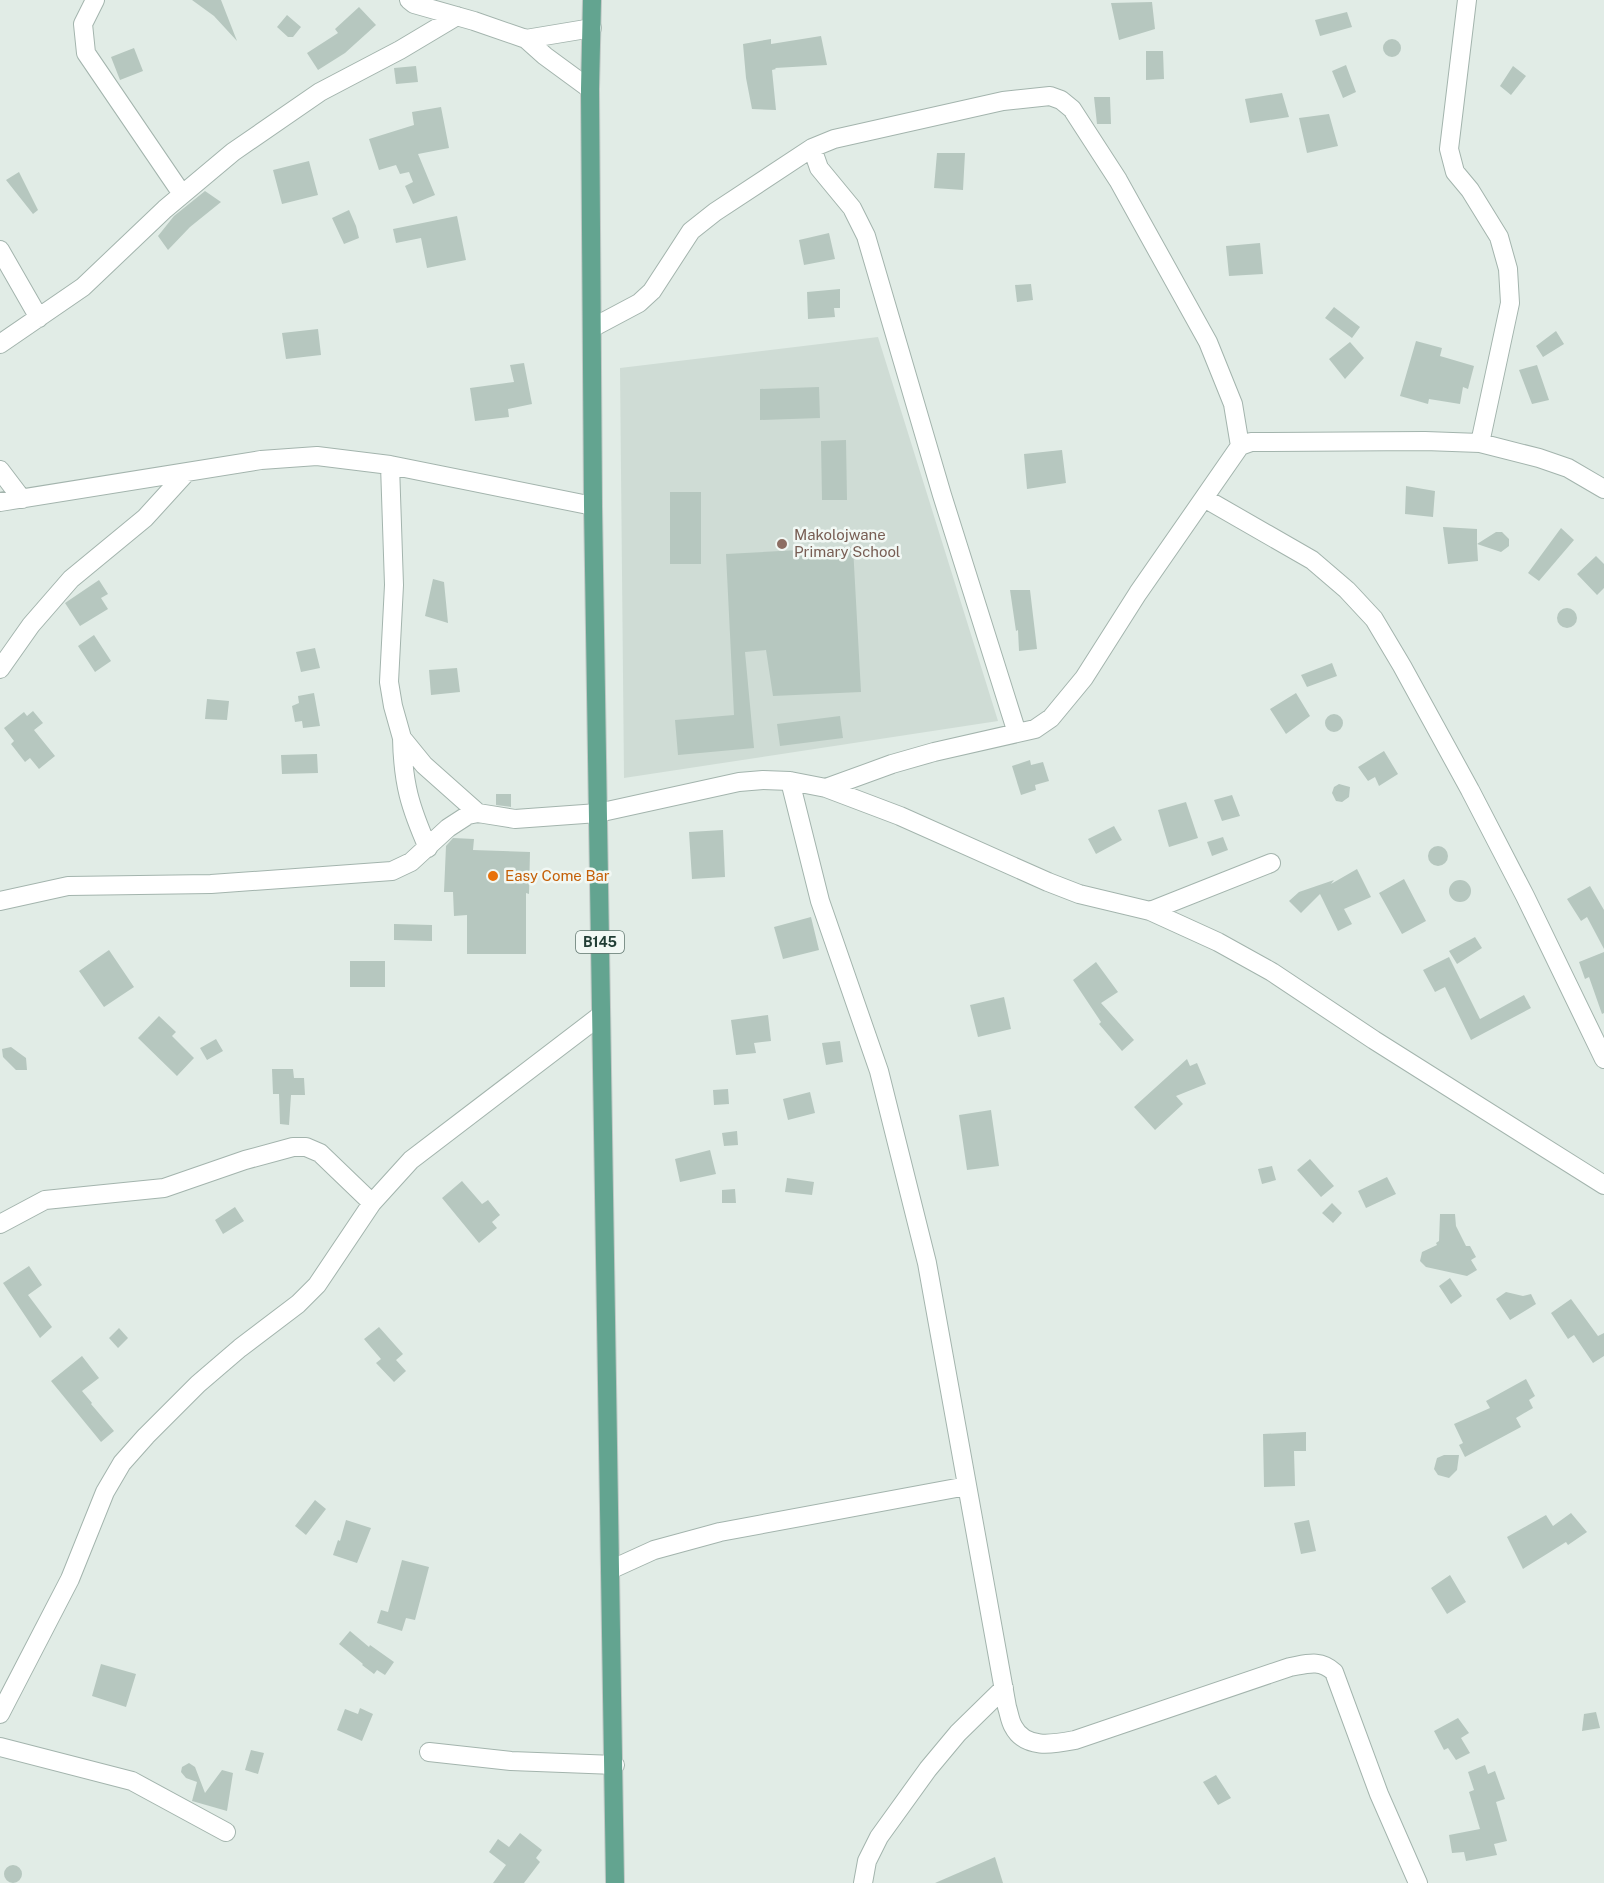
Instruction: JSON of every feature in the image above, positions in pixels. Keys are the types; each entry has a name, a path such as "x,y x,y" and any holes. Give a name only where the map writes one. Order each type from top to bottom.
{"main road":[{"name":"B145","path":"592,0 590,89 593,506 615,1765 615,1883"}],"street":[{"path":"95,0 82,24 86,53 182,194"},
{"path":"409,0 414,4 526,39 590,89"},
{"path":"1467,0 1449,149 1455,172 1470,189 1499,237 1508,269 1510,303 1480,443"},
{"path":"0,344 83,287 182,194 233,152 320,92 400,50 457,16"},
{"path":"526,39 592,28"},
{"path":"592,328 639,303 652,291 691,231 715,212 812,148 834,139 1003,101 1050,96 1061,100 1072,110 1118,180 1208,342 1233,404 1240,446"},
{"path":"812,148 819,168 852,208 866,236 942,495 1017,733"},
{"path":"0,250 39,318"},
{"path":"826,788 892,764 934,752 1035,729 1051,718 1084,678 1138,593 1240,446 1251,442 1480,443 1568,468 1604,489"},
{"path":"0,502 261,460 317,456 390,465 593,506"},
{"path":"390,465 394,585 389,682 402,738 406,789 413,814 428,848"},
{"path":"0,470 22,499"},
{"path":"0,669 31,626 71,579 145,518 186,473"},
{"path":"1204,498 1312,561 1347,590 1374,619 1470,790 1525,896 1604,1059"},
{"path":"402,738 424,765 478,813"},
{"path":"790,781 820,901 879,1071 927,1263 1004,1688 1013,1726 1022,1738 1035,1743 1053,1745 1075,1740 1290,1667 1312,1663 1326,1665 1334,1672 1379,1794 1418,1883"},
{"path":"0,901 68,886 211,884 392,871 411,862 448,828 468,815 478,813 515,819 598,813 739,782 790,781 826,788 900,816 1079,894 1150,911 1218,942 1272,972 1384,1047 1604,1185"},
{"path":"1150,911 1272,863"},
{"path":"0,1714 70,1579 105,1492 122,1463 198,1384 240,1348 298,1304 317,1285 372,1203 411,1160 601,1015"},
{"path":"0,1224 45,1200 164,1188 245,1160 299,1147 306,1147 321,1153 372,1203"},
{"path":"610,1570 654,1550 720,1532 967,1486"},
{"path":"863,1883 867,1861 879,1836 928,1769 958,1733 1004,1688"},
{"path":"0,1747 132,1781 226,1832"},
{"path":"429,1752 511,1761 615,1765"}],"shaded area":[{"name":"Makolojwane Primary School","path":"878,337 998,721 624,778 620,368"}],"building":[{"path":"192,0 221,0 237,41 214,16"},
{"path":"1152,2 1155,29 1119,40 1111,3"},
{"path":"359,7 376,25 345,53 318,70 307,53 338,33 335,29"},
{"path":"1347,12 1352,27 1320,36 1315,20"},
{"path":"287,15 301,27 293,37 288,37 277,27"},
{"path":"821,36 827,65 775,68 772,70 776,110 752,109 743,44 771,39 771,44"},
{"path":"1388,39 1396,39 1401,44 1399,55 1388,57 1383,52 1383,44"},
{"path":"134,48 143,71 120,80 111,57"},
{"path":"1146,51 1163,51 1164,79 1146,80"},
{"path":"1346,65 1356,92 1343,98 1332,71"},
{"path":"416,66 418,82 396,84 394,68"},
{"path":"1513,66 1526,76 1511,95 1500,86"},
{"path":"1282,93 1289,117 1250,123 1245,99"},
{"path":"1094,97 1110,97 1111,124 1097,124"},
{"path":"441,107 449,148 418,154 435,195 413,204 405,186 413,182 409,172 400,174 396,165 379,170 369,139 414,125 412,112"},
{"path":"1329,114 1338,146 1307,153 1299,118"},
{"path":"937,153 965,153 963,190 934,188"},
{"path":"309,161 318,195 282,204 273,170"},
{"path":"19,172 38,210 33,214 6,180"},
{"path":"205,191 221,202 190,227 168,250 158,236 174,216"},
{"path":"349,210 359,238 344,244 332,218"},
{"path":"457,216 466,260 427,268 421,238 396,243 393,229"},
{"path":"829,233 835,259 804,265 799,240"},
{"path":"1260,243 1263,274 1229,276 1226,246"},
{"path":"1031,284 1033,300 1017,302 1015,285"},
{"path":"840,289 840,308 834,308 835,317 808,319 807,292"},
{"path":"1334,307 1360,327 1352,338 1325,318"},
{"path":"318,329 321,355 286,359 282,333"},
{"path":"1556,331 1564,344 1543,357 1536,346"},
{"path":"1416,341 1442,348 1440,356 1474,366 1468,389 1463,387 1460,404 1429,399 1428,404 1400,396"},
{"path":"1350,342 1364,358 1345,379 1329,359"},
{"path":"524,363 532,404 508,409 509,417 475,421 470,388 514,382 510,365"},
{"path":"1537,365 1549,400 1532,404 1519,370"},
{"path":"819,387 820,418 760,420 760,389"},
{"path":"846,440 847,500 822,500 821,441"},
{"path":"1062,450 1066,483 1027,489 1024,454"},
{"path":"1406,486 1435,491 1433,517 1405,514"},
{"path":"670,492 701,492 701,564 670,564"},
{"path":"1443,527 1477,529 1478,561 1448,564"},
{"path":"1561,528 1574,540 1539,581 1528,573"},
{"path":"1496,532 1502,532 1509,539 1509,546 1501,552 1477,544"},
{"path":"853,547 861,692 773,696 766,650 745,652 754,748 678,755 675,720 734,715 726,554"},
{"path":"1596,556 1604,564 1604,588 1597,595 1577,574"},
{"path":"433,579 444,582 448,623 425,616"},
{"path":"99,580 108,594 101,598 108,609 80,626 65,603"},
{"path":"1010,590 1030,590 1037,649 1019,651 1018,630 1016,631"},
{"path":"1567,608 1574,611 1577,618 1574,625 1567,628 1560,625 1557,618 1560,611"},
{"path":"94,635 111,661 95,672 78,646"},
{"path":"315,648 320,668 301,672 296,652"},
{"path":"1332,663 1337,676 1307,687 1301,675"},
{"path":"457,668 460,692 431,695 429,670"},
{"path":"314,693 320,726 303,728 302,721 295,722 292,706 299,703 298,696"},
{"path":"1296,693 1310,716 1286,734 1270,709"},
{"path":"207,699 229,701 227,720 205,719"},
{"path":"33,711 43,723 34,730 55,756 39,769 30,758 25,762 11,744 14,741 4,728 24,712 27,716"},
{"path":"1330,714 1338,714 1343,719 1341,730 1330,732 1325,727 1325,719"},
{"path":"840,716 843,738 780,746 777,724"},
{"path":"1384,751 1398,774 1379,786 1375,777 1368,781 1358,767"},
{"path":"317,754 318,773 282,774 281,755"},
{"path":"1030,760 1031,765 1043,762 1049,781 1035,785 1036,790 1021,795 1012,766"},
{"path":"1339,784 1350,787 1349,797 1342,802 1336,801 1332,793 1334,787"},
{"path":"496,794 511,794 511,807 496,805"},
{"path":"1232,795 1240,816 1222,821 1214,800"},
{"path":"1186,802 1198,838 1169,847 1158,810"},
{"path":"1114,826 1122,840 1096,854 1088,839"},
{"path":"723,830 725,877 692,879 689,832"},
{"path":"1223,837 1228,850 1212,856 1207,842"},
{"path":"453,838 474,839 473,850 530,852 529,894 526,893 526,954 467,954 467,915 454,916 453,892 444,892 446,846"},
{"path":"1438,846 1445,849 1448,856 1445,863 1438,866 1431,863 1428,856 1431,849"},
{"path":"1357,869 1371,897 1344,909 1352,924 1338,931 1320,894 1301,913 1289,901 1299,892 1334,880 1331,884"},
{"path":"1404,879 1426,921 1402,934 1379,893"},
{"path":"1460,880 1468,883 1471,891 1468,899 1460,902 1452,899 1449,891 1452,883"},
{"path":"1590,886 1604,910 1604,949 1587,917 1581,921 1567,899"},
{"path":"811,917 819,950 783,959 774,927"},
{"path":"394,924 432,925 432,941 394,940"},
{"path":"1475,937 1482,948 1457,964 1449,951"},
{"path":"109,950 134,987 104,1007 79,971"},
{"path":"1604,952 1604,1013 1602,1014 1589,977 1585,979 1579,962"},
{"path":"1449,957 1480,1019 1524,995 1531,1008 1471,1040 1445,987 1435,992 1423,970"},
{"path":"350,961 385,961 385,987 350,987"},
{"path":"1096,962 1118,992 1101,1003 1134,1040 1122,1051 1099,1024 1101,1022 1073,980"},
{"path":"1004,997 1011,1029 978,1037 970,1005"},
{"path":"768,1015 771,1041 754,1043 756,1053 736,1055 731,1020"},
{"path":"159,1016 176,1032 172,1036 194,1058 177,1076 138,1038"},
{"path":"216,1039 223,1051 207,1060 200,1048"},
{"path":"840,1041 843,1062 826,1065 822,1043"},
{"path":"11,1047 26,1058 27,1070 16,1070 3,1057 2,1049"},
{"path":"1187,1059 1190,1066 1197,1063 1206,1084 1176,1096 1183,1104 1155,1130 1134,1107"},
{"path":"272,1069 293,1069 294,1078 304,1078 305,1095 291,1095 289,1125 280,1124 279,1094 273,1094"},
{"path":"728,1089 729,1104 714,1105 713,1090"},
{"path":"810,1092 815,1113 788,1120 783,1099"},
{"path":"991,1110 999,1166 967,1170 959,1115"},
{"path":"737,1131 738,1145 724,1146 722,1133"},
{"path":"710,1150 716,1174 680,1182 675,1159"},
{"path":"1310,1159 1334,1186 1321,1197 1297,1170"},
{"path":"1272,1166 1276,1180 1262,1184 1258,1169"},
{"path":"1387,1177 1396,1194 1366,1208 1358,1191"},
{"path":"787,1178 814,1182 812,1195 785,1192"},
{"path":"462,1181 482,1204 488,1200 500,1215 492,1222 497,1228 479,1243 442,1198"},
{"path":"735,1189 736,1203 722,1203 722,1190"},
{"path":"1332,1203 1342,1213 1333,1223 1322,1213"},
{"path":"235,1207 244,1221 223,1234 215,1220"},
{"path":"1440,1214 1455,1214 1456,1226 1466,1246 1470,1246 1476,1257 1471,1260 1477,1270 1467,1276 1426,1267 1420,1261 1422,1252 1437,1245 1439,1241"},
{"path":"29,1266 42,1285 28,1295 52,1327 40,1338 3,1283"},
{"path":"1450,1278 1462,1296 1451,1304 1439,1286"},
{"path":"1506,1292 1523,1296 1531,1294 1536,1304 1510,1320 1496,1299"},
{"path":"1571,1299 1598,1336 1604,1333 1604,1356 1593,1363 1574,1335 1568,1339 1551,1313"},
{"path":"379,1327 403,1354 396,1360 406,1371 394,1382 376,1363 381,1359 364,1339"},
{"path":"119,1328 128,1338 118,1348 109,1338"},
{"path":"82,1356 99,1378 82,1391 114,1431 101,1442 51,1381"},
{"path":"1526,1379 1535,1396 1529,1400 1533,1408 1516,1418 1521,1427 1465,1457 1459,1445 1463,1443 1454,1424 1490,1408 1486,1401"},
{"path":"1306,1432 1306,1451 1294,1451 1295,1486 1264,1487 1263,1434"},
{"path":"1444,1455 1459,1455 1457,1470 1449,1478 1438,1475 1434,1469 1437,1458"},
{"path":"315,1500 326,1509 306,1535 295,1526"},
{"path":"1571,1513 1587,1532 1568,1545 1566,1542 1523,1569 1507,1537 1546,1515 1553,1526"},
{"path":"346,1520 371,1528 357,1563 333,1555"},
{"path":"1309,1520 1316,1551 1301,1554 1294,1523"},
{"path":"402,1560 429,1567 415,1620 406,1618 402,1631 377,1623 381,1610 388,1612"},
{"path":"1450,1575 1466,1602 1447,1614 1431,1588"},
{"path":"350,1631 369,1647 370,1645 394,1662 385,1675 377,1670 374,1674 339,1644"},
{"path":"101,1664 136,1674 126,1707 92,1696"},
{"path":"360,1708 373,1714 362,1741 337,1730 345,1709 358,1714"},
{"path":"1596,1712 1600,1728 1582,1731 1584,1714"},
{"path":"1458,1718 1469,1733 1461,1738 1470,1753 1456,1760 1448,1748 1444,1750 1434,1731"},
{"path":"251,1750 264,1753 258,1774 245,1770"},
{"path":"189,1763 195,1767 205,1793 222,1770 233,1773 227,1811 192,1801 197,1782 186,1778 181,1772 182,1767"},
{"path":"1485,1765 1488,1774 1495,1771 1505,1799 1496,1802 1507,1841 1494,1844 1497,1855 1466,1861 1464,1852 1452,1853 1449,1835 1480,1829 1469,1792 1474,1790 1468,1772"},
{"path":"1216,1775 1231,1798 1218,1805 1203,1782"},
{"path":"520,1833 542,1850 536,1858 540,1862 524,1883 493,1883 506,1865 489,1852 498,1839 509,1847"},
{"path":"995,1857 1003,1883 935,1883"},
{"path":"13,1865 19,1868 22,1874 19,1880 13,1883 7,1880 4,1874 7,1868"}],"place":[{"name":"Makolojwane Primary School","path":"782,544"},
{"name":"Easy Come Bar","path":"493,876"}]}
